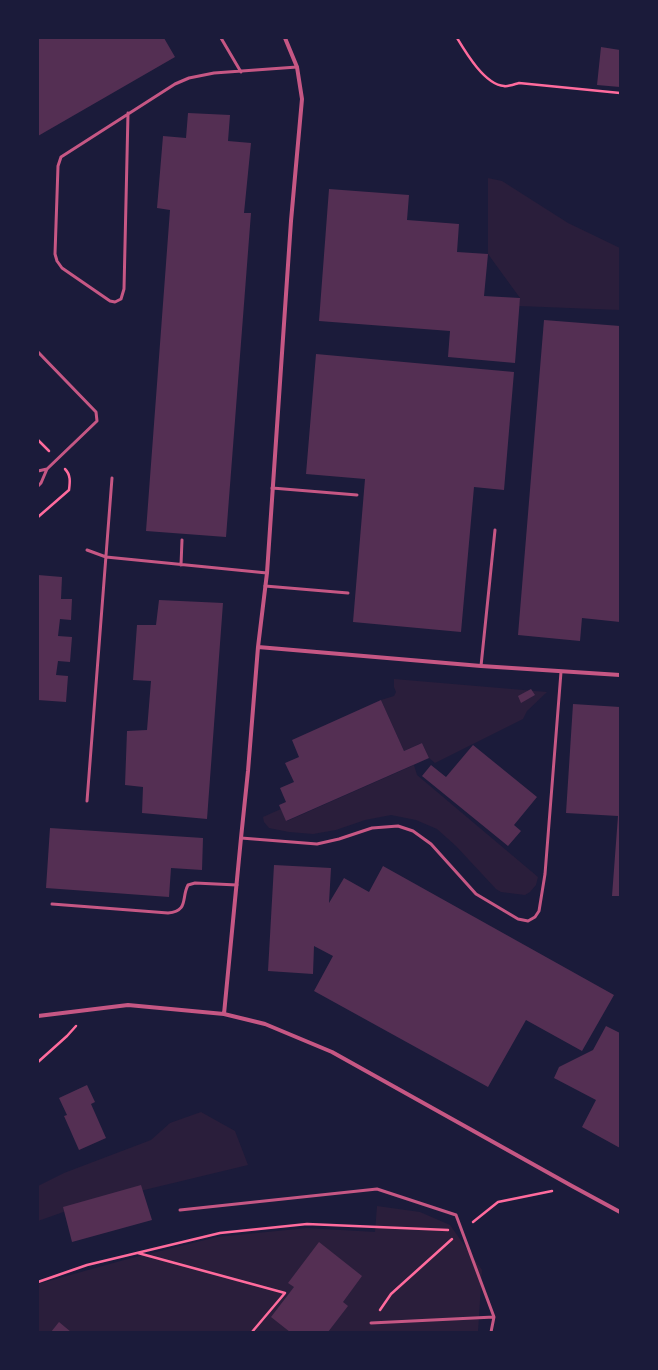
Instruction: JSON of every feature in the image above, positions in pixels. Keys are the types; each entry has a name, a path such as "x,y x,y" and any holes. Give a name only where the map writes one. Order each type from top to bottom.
{"street":[{"path":"224,1014 265,586 290,229 302,99 297,67 285,38"},
{"path":"258,647 481,666 620,675"},
{"path":"38,1016 128,1005 224,1014 265,1024 332,1052 620,1212"}],"lane":[{"path":"221,38 241,72"},
{"path":"128,113 124,289 121,298 115,302 110,301 62,268 57,260 55,254 58,166 61,157 128,113 175,84 189,78 214,73 297,67"},
{"path":"38,352 96,412 97,422 59,458 56,459 47,469 41,483 38,486"},
{"path":"38,471 47,469"},
{"path":"87,801 112,478"},
{"path":"272,488 357,495"},
{"path":"481,666 495,530"},
{"path":"181,565 182,540"},
{"path":"87,550 106,557 266,573"},
{"path":"265,586 348,594"},
{"path":"241,838 317,844 339,839 372,828 398,826 413,831 431,844 476,894 518,919 528,921 535,917 539,911 545,874 561,672"},
{"path":"52,904 168,913 176,912 182,908 188,885 195,883 237,885"},
{"path":"180,1210 377,1189 456,1215 494,1317 491,1332"},
{"path":"371,1323 494,1317"}],"path":[{"path":"457,38 476,68 494,83 504,86 519,83 620,93"},
{"path":"38,1062 67,1036 89,1010"},
{"path":"371,1323 391,1294 461,1230 498,1202 572,1186"},
{"path":"38,1282 87,1265 220,1233 307,1224 461,1230"},
{"path":"136,1252 285,1293 252,1332"}],"shaded area":[{"path":"488,178 502,181 568,223 620,248 620,310 519,306 520,298 488,254"},
{"path":"394,679 547,692 527,711 523,719 435,763 429,758 422,743 404,751 381,700 394,696 396,692 394,687"},
{"path":"414,765 417,775 538,877 536,885 530,892 525,895 501,892 496,889 456,846 437,829 416,820 391,815 365,820 336,830 313,834 289,832 269,828 264,822 263,817 281,809 287,821"},
{"path":"201,1112 235,1131 248,1165 86,1204 38,1221 38,1186 64,1173 151,1140 170,1123"},
{"path":"377,1206 420,1212 450,1225 482,1270 478,1332 38,1332 38,1284 124,1260 217,1237 307,1228 375,1232"}],"building":[{"path":"38,38 164,38 175,57 38,136"},
{"path":"601,47 620,50 620,87 597,85"},
{"path":"188,113 230,115 228,141 251,143 244,213 251,213 226,537 146,531 170,210 157,208 163,136 186,138"},
{"path":"329,189 409,195 407,220 459,224 457,252 488,254 484,296 520,298 515,363 448,357 450,331 319,321"},
{"path":"544,320 620,326 620,622 582,618 580,641 518,635"},
{"path":"316,354 514,372 504,490 474,487 461,632 353,622 365,479 306,474"},
{"path":"38,575 62,577 61,599 72,599 71,620 60,619 58,636 72,637 70,662 58,661 56,675 68,676 66,702 38,700"},
{"path":"159,600 223,603 207,819 142,813 143,787 125,785 127,731 147,730 151,681 133,680 137,625 156,625"},
{"path":"531,689 535,695 521,703 518,696"},
{"path":"381,700 404,751 422,743 429,758 286,821 279,805 286,802 280,788 294,782 285,763 299,757 292,740"},
{"path":"573,704 620,707 620,896 612,896 618,816 566,813"},
{"path":"473,745 537,797 514,825 521,831 508,846 422,776 431,765 446,777"},
{"path":"50,828 203,838 202,870 171,868 169,897 46,888"},
{"path":"274,865 331,868 329,903 344,878 369,892 383,866 614,995 582,1051 526,1020 488,1087 314,991 333,956 314,946 313,974 268,971"},
{"path":"606,1026 620,1033 620,1148 582,1127 596,1100 554,1078 559,1067 593,1050"},
{"path":"87,1085 95,1102 91,1104 106,1138 79,1150 64,1116 67,1115 59,1098"},
{"path":"141,1185 152,1220 72,1242 63,1207"},
{"path":"319,1242 362,1276 343,1302 348,1306 328,1332 290,1332 271,1317 294,1287 288,1283"},
{"path":"59,1322 71,1332 51,1332"}]}
